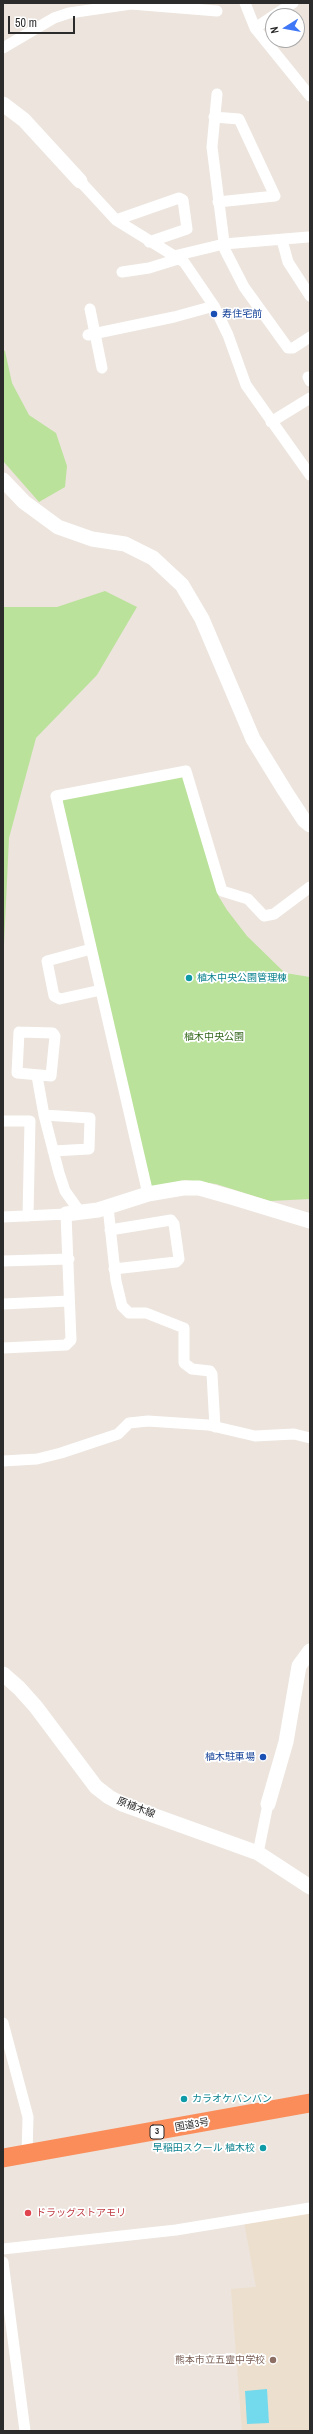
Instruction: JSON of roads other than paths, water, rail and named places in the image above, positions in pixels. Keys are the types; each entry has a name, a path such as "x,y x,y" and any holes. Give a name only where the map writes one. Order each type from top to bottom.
{"highway":[{"name":"国道3号","path":"3,2158 27,2156 310,2103"}],"street":[{"path":"245,3 256,28 310,96"},
{"path":"3,48 54,18 69,13 131,4 217,11"},
{"path":"256,28 265,22"},
{"path":"217,94 212,147 225,250 244,287 288,348 294,348 310,337"},
{"path":"3,104 24,120 116,220 149,242 184,262 214,306 228,335 246,385 271,422 308,468"},
{"path":"214,117 239,119 275,196 218,202"},
{"path":"116,220 179,198 183,200 187,229 149,242"},
{"path":"122,272 150,268 176,257 224,244 282,240 308,236"},
{"path":"282,240 288,262 310,296"},
{"path":"92,334 174,317 214,306"},
{"path":"90,309 92,334 102,368"},
{"path":"271,422 310,398"},
{"path":"3,480 24,502 58,527 92,539 125,544 152,558 182,585 202,619 253,739 304,820 310,825"},
{"path":"148,1194 56,796 186,771 222,891 248,900 264,916 274,914 310,887"},
{"path":"91,949 47,961 54,996 60,999 100,990"},
{"path":"19,1032 53,1033 55,1036 53,1073 48,1077 37,1076 17,1073 19,1032"},
{"path":"3,1348 68,1344 71,1340 69,1259 73,1213 53,1151 37,1076"},
{"path":"3,1121 30,1121 45,1117 90,1118 88,1149 53,1151"},
{"path":"28,1216 30,1121"},
{"path":"3,1217 73,1213 108,1207 148,1194 183,1188 199,1188 310,1221"},
{"path":"108,1207 117,1289 126,1312 146,1313 184,1328 184,1363 192,1369 210,1371 212,1374 215,1427"},
{"path":"110,1230 171,1220 174,1224 179,1259 176,1262 114,1269"},
{"path":"3,1261 69,1259"},
{"path":"3,1304 70,1301"},
{"path":"3,1461 37,1459 61,1453 118,1434 129,1423 148,1421 215,1427 255,1436 294,1434 310,1438"},
{"path":"258,1853 268,1804 286,1742 299,1666 310,1651"},
{"name":"原植木線","path":"3,1674 19,1688 36,1707 96,1787 109,1797 128,1806 258,1853 310,1887"},
{"path":"3,2023 28,2117 27,2156"},
{"path":"3,2250 176,2230 310,2208"},
{"path":"3,2262 25,2431"}],"water":[{"path":"267,2389 269,2423 247,2424 245,2391"}],"place":[{"name":"寿住宅前","path":"214,314"},
{"name":"植木中央公園管理棟","path":"189,978"},
{"name":"植木駐車場","path":"263,1757"},
{"name":"カラオケバンバン","path":"184,2099"},
{"name":"早稲田スクール 植木校","path":"263,2148"},
{"name":"ドラッグストアモリ","path":"28,2213"},
{"name":"熊本市立五霊中学校","path":"273,2360"}],"park label":[{"name":"植木中央公園","path":"214,1037"}]}
